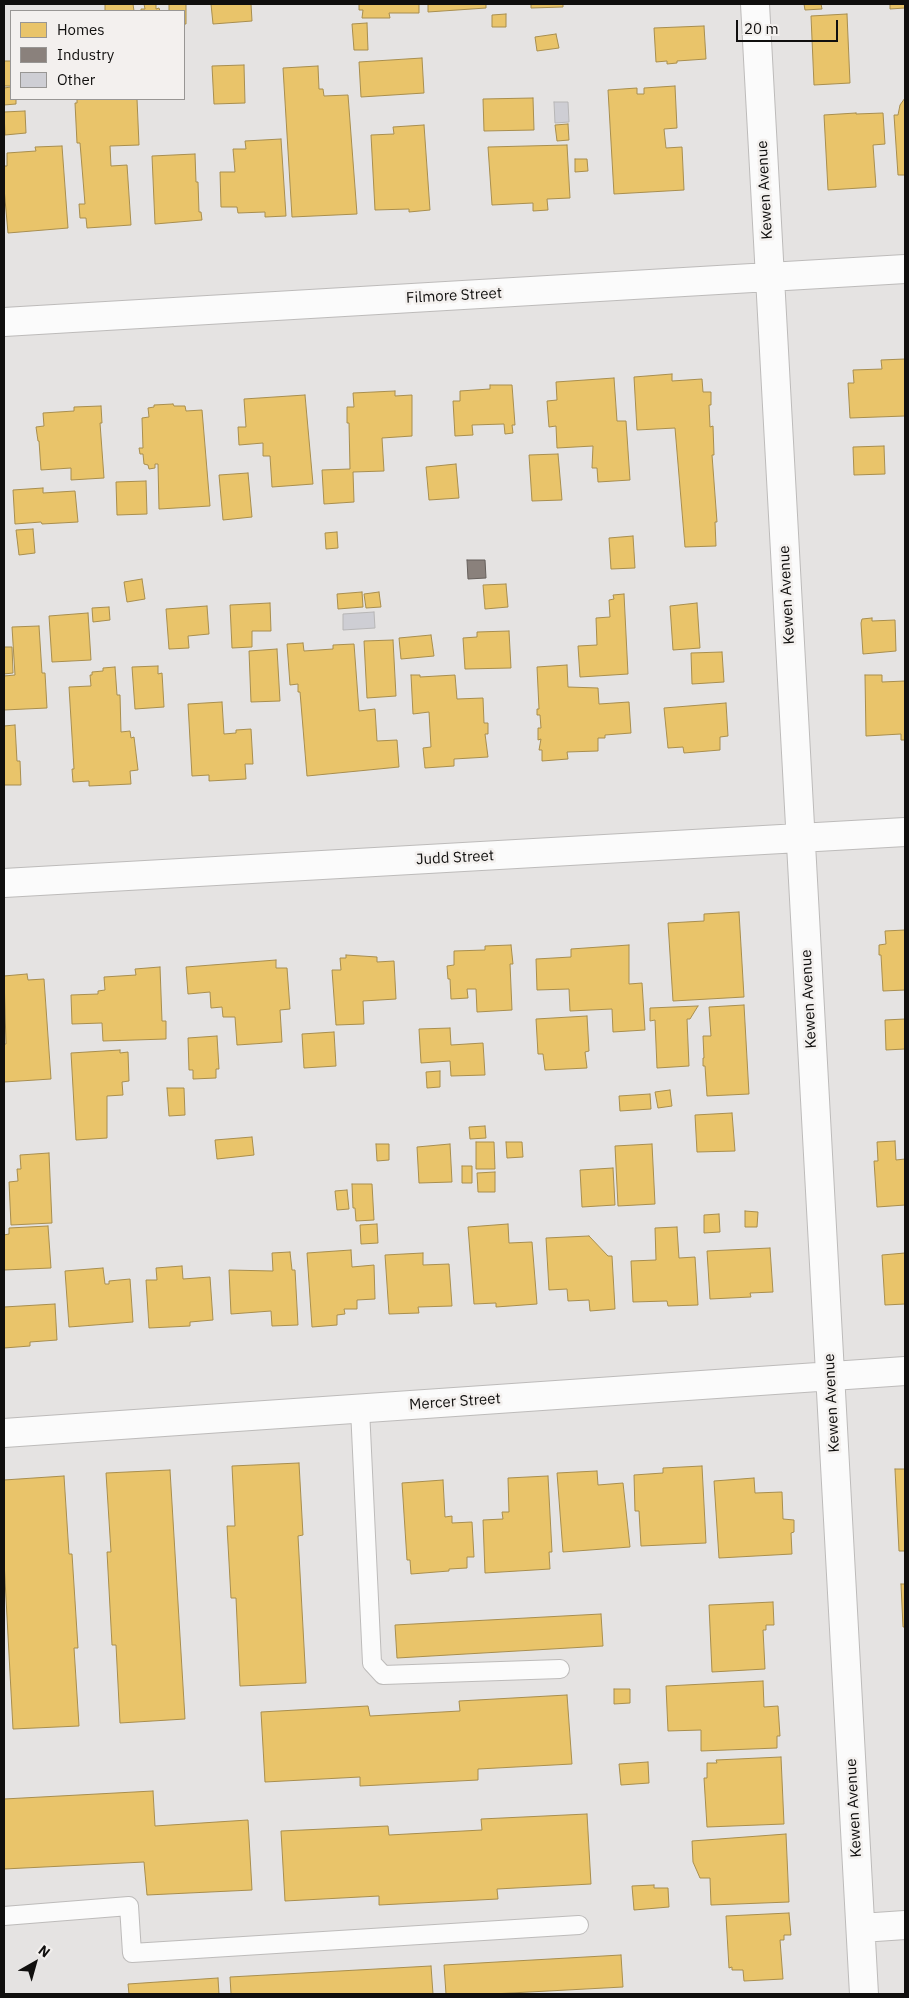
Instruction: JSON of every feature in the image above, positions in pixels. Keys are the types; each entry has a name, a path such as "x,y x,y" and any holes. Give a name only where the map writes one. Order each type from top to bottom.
{"street":[{"name":"Kewen Avenue","path":"755,4 864,1994"},
{"name":"Filmore Street","path":"4,322 905,269"},
{"name":"Judd Street","path":"4,884 905,832"},
{"name":"Mercer Street","path":"4,1433 905,1371"},
{"path":"861,1928 905,1926"}],"lane":[{"path":"360,1408 372,1663 383,1675 560,1669"},
{"path":"4,1916 129,1906 132,1953 580,1925"}],"building: Homes":[{"path":"105,4 133,4 134,10 105,10"},
{"path":"144,4 156,4 156,9 159,8 160,10 141,10 145,9"},
{"path":"169,4 186,4 186,24 185,10 169,10"},
{"path":"211,4 251,4 252,21 213,24"},
{"path":"359,4 419,4 419,13 389,13 390,18 362,18 363,10 359,10"},
{"path":"428,4 486,4 486,8 428,12"},
{"path":"531,4 563,4 563,7 531,8"},
{"path":"804,4 821,4 822,9 805,10"},
{"path":"890,4 905,4 905,8 890,9"},
{"path":"506,14 506,27 492,27 492,15"},
{"path":"847,14 850,83 814,85 811,16"},
{"path":"367,23 368,50 354,50 352,24"},
{"path":"704,26 706,59 677,61 677,63 667,64 667,61 656,62 654,28"},
{"path":"556,34 559,48 537,51 535,37"},
{"path":"422,58 424,93 361,97 359,62"},
{"path":"4,61 10,61 10,86 4,86"},
{"path":"244,65 245,103 214,104 212,66"},
{"path":"318,66 319,89 323,89 324,96 348,95 357,214 292,217 283,68"},
{"path":"675,86 677,128 664,129 666,148 682,147 684,190 614,194 608,90 637,88 637,94 644,94 644,88"},
{"path":"10,87 10,100 16,100 16,104 4,105 4,88"},
{"path":"533,98 534,130 484,131 483,99"},
{"path":"905,98 905,175 898,175 894,115 898,115 900,105"},
{"path":"77,100 137,100 139,145 110,146 111,166 127,165 131,225 87,228 86,218 80,218 79,204 85,204 80,143 77,143 75,103 77,103"},
{"path":"25,111 26,133 5,135 4,112"},
{"path":"883,113 885,144 873,145 876,187 828,190 824,115"},
{"path":"568,124 569,140 557,141 555,125"},
{"path":"424,125 430,210 409,212 409,209 375,210 371,135 394,134 393,127"},
{"path":"281,139 286,216 265,217 265,212 238,213 237,207 221,207 220,172 235,172 233,149 246,149 245,141"},
{"path":"567,145 570,198 547,199 548,210 533,211 533,203 492,205 488,147"},
{"path":"62,146 68,228 8,233 4,188 4,166 7,166 7,153 36,151 35,147"},
{"path":"195,154 199,212 201,212 202,220 155,224 152,156"},
{"path":"575,159 587,159 588,171 575,172"},
{"path":"905,359 905,416 850,418 848,383 854,383 853,370 882,369 881,360"},
{"path":"672,374 672,381 702,379 703,392 711,392 711,405 709,405 710,427 713,426 714,455 712,455 717,522 715,522 716,546 685,547 675,428 637,430 634,377"},
{"path":"614,378 617,421 626,421 630,480 598,482 597,468 592,468 593,446 557,448 556,426 549,427 547,401 557,400 556,382"},
{"path":"490,385 512,385 515,425 512,425 513,433 505,434 504,424 472,425 473,435 455,436 453,401 460,401 460,391 490,389"},
{"path":"395,391 395,396 412,395 412,436 382,438 384,471 353,472 354,502 324,504 322,470 350,469 347,407 354,407 353,393"},
{"path":"305,395 313,484 272,487 270,456 263,456 263,443 239,445 238,427 246,427 244,399"},
{"path":"173,404 174,406 185,406 186,411 202,410 210,506 159,509 158,464 155,464 155,468 149,469 148,465 144,464 143,454 140,454 139,448 143,448 142,418 149,417 148,408 154,407 154,405"},
{"path":"101,406 102,423 100,423 104,478 71,480 71,468 41,470 36,427 44,426 43,413 74,411 74,407"},
{"path":"884,446 885,474 854,475 853,447"},
{"path":"558,454 562,500 532,501 529,455"},
{"path":"456,464 459,498 429,500 426,467"},
{"path":"248,473 252,517 223,520 219,475"},
{"path":"146,481 147,514 117,515 116,482"},
{"path":"43,488 43,493 75,491 78,522 15,524 13,490"},
{"path":"33,529 35,553 19,555 16,530"},
{"path":"337,532 338,548 326,549 325,533"},
{"path":"633,536 635,568 611,569 609,538"},
{"path":"142,579 145,599 127,602 124,582"},
{"path":"506,584 508,607 485,609 483,585"},
{"path":"362,592 363,607 338,609 337,594"},
{"path":"379,592 381,607 366,608 364,594"},
{"path":"624,594 628,674 580,677 578,646 597,645 596,618 610,617 609,600 614,599 613,595"},
{"path":"270,603 271,631 252,631 252,647 232,648 230,605"},
{"path":"697,603 700,648 673,650 670,606"},
{"path":"207,606 209,634 188,636 189,648 169,649 166,609"},
{"path":"109,607 110,620 93,622 92,608"},
{"path":"88,613 91,660 52,662 49,616"},
{"path":"872,618 872,621 895,620 896,651 863,654 862,619"},
{"path":"39,626 42,673 45,673 47,708 4,710 4,676 15,675 12,627"},
{"path":"509,631 511,668 465,669 463,638 477,637 477,632"},
{"path":"431,635 434,656 401,659 399,638"},
{"path":"393,640 396,696 367,698 364,641"},
{"path":"303,643 304,651 333,649 333,645 354,644 359,711 375,709 377,741 397,740 399,767 307,776 300,692 298,692 298,684 290,685 287,644"},
{"path":"4,647 12,647 13,673 4,674"},
{"path":"277,649 280,701 251,702 249,651"},
{"path":"722,652 724,682 692,684 691,653"},
{"path":"567,665 568,687 598,688 599,704 629,702 631,733 605,735 605,738 598,738 598,751 567,752 568,759 542,761 542,750 539,750 541,739 538,740 538,728 541,728 540,715 537,715 537,709 539,709 537,667"},
{"path":"158,666 158,674 162,673 164,707 135,709 132,667"},
{"path":"115,667 117,695 120,695 121,732 130,731 131,738 134,737 138,770 130,771 131,784 89,786 89,781 73,782 72,769 74,769 69,687 91,686 90,675 92,675 92,672 103,671 103,668"},
{"path":"411,675 420,675 420,677 455,675 457,699 483,698 484,723 488,723 488,734 485,734 488,757 454,759 454,766 425,768 423,748 431,747 429,712 413,714"},
{"path":"865,675 882,675 882,682 905,681 905,740 901,740 901,734 866,736"},
{"path":"222,702 224,734 236,733 236,730 251,729 253,764 245,764 246,779 209,781 209,775 192,776 188,704"},
{"path":"726,703 728,736 720,737 720,750 684,753 683,747 668,748 664,708"},
{"path":"15,725 17,761 20,761 21,785 4,785 4,726"},
{"path":"739,912 744,997 673,1001 668,923 704,921 704,914"},
{"path":"905,930 905,990 883,991 879,945 886,944 885,931"},
{"path":"511,945 513,964 510,964 512,1010 477,1012 476,989 467,989 468,998 451,999 447,966 454,965 454,951 485,950 485,946"},
{"path":"629,945 629,984 642,983 645,1030 613,1032 612,1009 570,1011 569,989 537,990 536,959 571,957 571,949"},
{"path":"346,955 377,957 377,962 394,961 396,999 363,1001 364,1024 336,1025 332,970 341,970 340,958 346,958"},
{"path":"276,960 276,968 287,968 290,1009 280,1010 282,1042 237,1045 235,1017 223,1017 222,1007 211,1008 210,992 188,994 186,967"},
{"path":"160,967 162,1021 166,1021 166,1039 103,1041 102,1023 72,1024 71,995 98,994 98,991 105,990 104,977 136,975 135,969"},
{"path":"27,974 28,980 44,979 51,1079 4,1082 4,1044 6,1044 4,976"},
{"path":"744,1005 749,1094 707,1096 705,1066 703,1066 703,1036 711,1036 709,1007"},
{"path":"698,1006 690,1019 687,1019 689,1066 657,1068 655,1020 650,1021 650,1008"},
{"path":"587,1016 589,1051 585,1052 587,1068 545,1070 543,1054 538,1054 536,1019"},
{"path":"905,1019 905,1049 886,1050 885,1020"},
{"path":"450,1028 451,1045 483,1043 485,1075 451,1076 450,1061 421,1063 419,1029"},
{"path":"334,1032 336,1066 304,1068 302,1034"},
{"path":"217,1036 219,1069 216,1069 216,1078 193,1079 193,1070 189,1070 188,1038"},
{"path":"120,1050 120,1053 128,1052 129,1081 122,1082 123,1095 107,1096 107,1138 76,1140 71,1053"},
{"path":"440,1071 440,1087 427,1088 426,1072"},
{"path":"167,1088 184,1088 185,1115 169,1116"},
{"path":"670,1090 672,1106 658,1108 655,1092"},
{"path":"650,1094 651,1109 620,1111 619,1096"},
{"path":"732,1113 735,1151 697,1152 695,1115"},
{"path":"485,1126 486,1138 470,1139 469,1127"},
{"path":"252,1137 254,1155 217,1159 215,1140"},
{"path":"895,1141 896,1160 905,1159 905,1205 877,1207 874,1161 878,1161 877,1142"},
{"path":"476,1142 494,1142 495,1169 476,1169"},
{"path":"506,1142 522,1142 523,1157 507,1158"},
{"path":"376,1144 389,1144 389,1160 377,1161"},
{"path":"450,1144 452,1182 419,1183 417,1147"},
{"path":"652,1144 655,1204 618,1206 615,1146"},
{"path":"49,1153 52,1223 11,1225 9,1182 18,1181 17,1169 21,1169 20,1155"},
{"path":"462,1166 472,1166 472,1183 462,1183"},
{"path":"613,1168 615,1205 582,1207 580,1170"},
{"path":"495,1172 495,1192 478,1192 477,1173"},
{"path":"352,1184 372,1184 374,1220 356,1221 355,1208 353,1208"},
{"path":"347,1190 349,1209 337,1210 335,1191"},
{"path":"745,1211 758,1212 757,1227 745,1227"},
{"path":"719,1214 720,1232 704,1233 704,1215"},
{"path":"377,1224 378,1243 361,1244 360,1225"},
{"path":"508,1224 509,1243 532,1242 537,1304 496,1307 496,1303 474,1304 468,1227"},
{"path":"48,1226 51,1268 4,1270 4,1235 9,1234 9,1228"},
{"path":"677,1227 679,1258 695,1257 698,1305 668,1306 667,1301 633,1302 631,1261 656,1260 655,1228"},
{"path":"589,1236 608,1256 612,1256 615,1309 590,1311 589,1300 568,1301 567,1289 549,1290 546,1238"},
{"path":"770,1248 773,1292 750,1293 751,1297 710,1299 707,1251"},
{"path":"351,1250 352,1267 374,1265 375,1299 357,1300 357,1309 344,1309 345,1314 337,1315 337,1325 312,1327 307,1253"},
{"path":"290,1252 292,1270 295,1270 298,1325 272,1326 271,1311 231,1314 229,1270 273,1271 272,1253"},
{"path":"423,1253 423,1265 449,1264 452,1306 418,1307 419,1313 389,1314 385,1255"},
{"path":"905,1253 905,1304 885,1305 882,1255"},
{"path":"182,1266 183,1279 210,1277 213,1320 190,1322 190,1326 149,1328 146,1280 157,1280 156,1268"},
{"path":"103,1268 105,1284 109,1284 109,1281 130,1279 133,1322 69,1327 65,1271"},
{"path":"55,1304 57,1340 30,1342 30,1346 4,1348 4,1307"},
{"path":"299,1463 303,1535 298,1536 306,1683 240,1686 236,1598 231,1598 227,1526 235,1526 232,1466"},
{"path":"702,1466 706,1543 641,1546 639,1511 635,1511 634,1475 663,1473 663,1468"},
{"path":"895,1469 905,1469 905,1551 899,1551"},
{"path":"170,1470 185,1719 120,1723 116,1645 112,1645 107,1552 111,1552 106,1473"},
{"path":"597,1471 598,1485 623,1483 630,1547 563,1552 557,1473"},
{"path":"64,1476 69,1554 72,1554 78,1648 74,1648 79,1726 13,1729 4,1561 4,1480"},
{"path":"548,1476 552,1552 549,1552 550,1569 485,1573 483,1520 503,1519 502,1512 509,1512 508,1478"},
{"path":"754,1478 755,1493 782,1492 783,1519 794,1520 794,1532 791,1533 792,1554 719,1558 714,1481"},
{"path":"443,1480 445,1517 452,1516 452,1523 472,1522 474,1557 467,1557 467,1568 411,1574 410,1560 407,1560 402,1483"},
{"path":"901,1584 905,1584 905,1627 903,1627"},
{"path":"773,1602 774,1625 766,1625 766,1630 763,1630 765,1669 712,1672 709,1605"},
{"path":"601,1614 603,1646 397,1658 395,1625"},
{"path":"763,1681 764,1707 778,1706 780,1736 777,1736 777,1748 701,1751 701,1730 668,1731 666,1686"},
{"path":"614,1689 630,1689 630,1703 614,1704"},
{"path":"567,1695 572,1764 478,1769 478,1780 360,1786 360,1777 265,1782 261,1712 368,1706 370,1716 460,1711 459,1701"},
{"path":"781,1757 784,1824 707,1827 704,1778 707,1778 707,1763 717,1763 716,1760"},
{"path":"648,1762 649,1783 621,1785 619,1764"},
{"path":"153,1791 155,1826 248,1820 252,1890 147,1895 144,1862 4,1869 4,1799"},
{"path":"587,1814 591,1884 497,1889 498,1899 379,1905 379,1896 285,1901 281,1831 388,1826 389,1835 482,1830 481,1819"},
{"path":"786,1834 789,1902 711,1905 710,1878 700,1878 693,1862 692,1841"},
{"path":"654,1885 654,1888 668,1888 669,1907 634,1910 632,1886"},
{"path":"789,1913 791,1935 784,1935 784,1940 780,1940 783,1979 744,1981 743,1970 732,1970 732,1967 729,1968 726,1916"},
{"path":"621,1955 623,1987 492,1994 446,1994 444,1965"},
{"path":"431,1966 433,1994 231,1994 230,1977"},
{"path":"218,1978 219,1994 129,1994 128,1984"}],"building: Industry":[{"path":"467,560 485,560 486,578 468,579"}],"building: Other":[{"path":"554,102 568,102 569,122 555,123"},
{"path":"374,612 375,628 343,630 343,614"}]}
